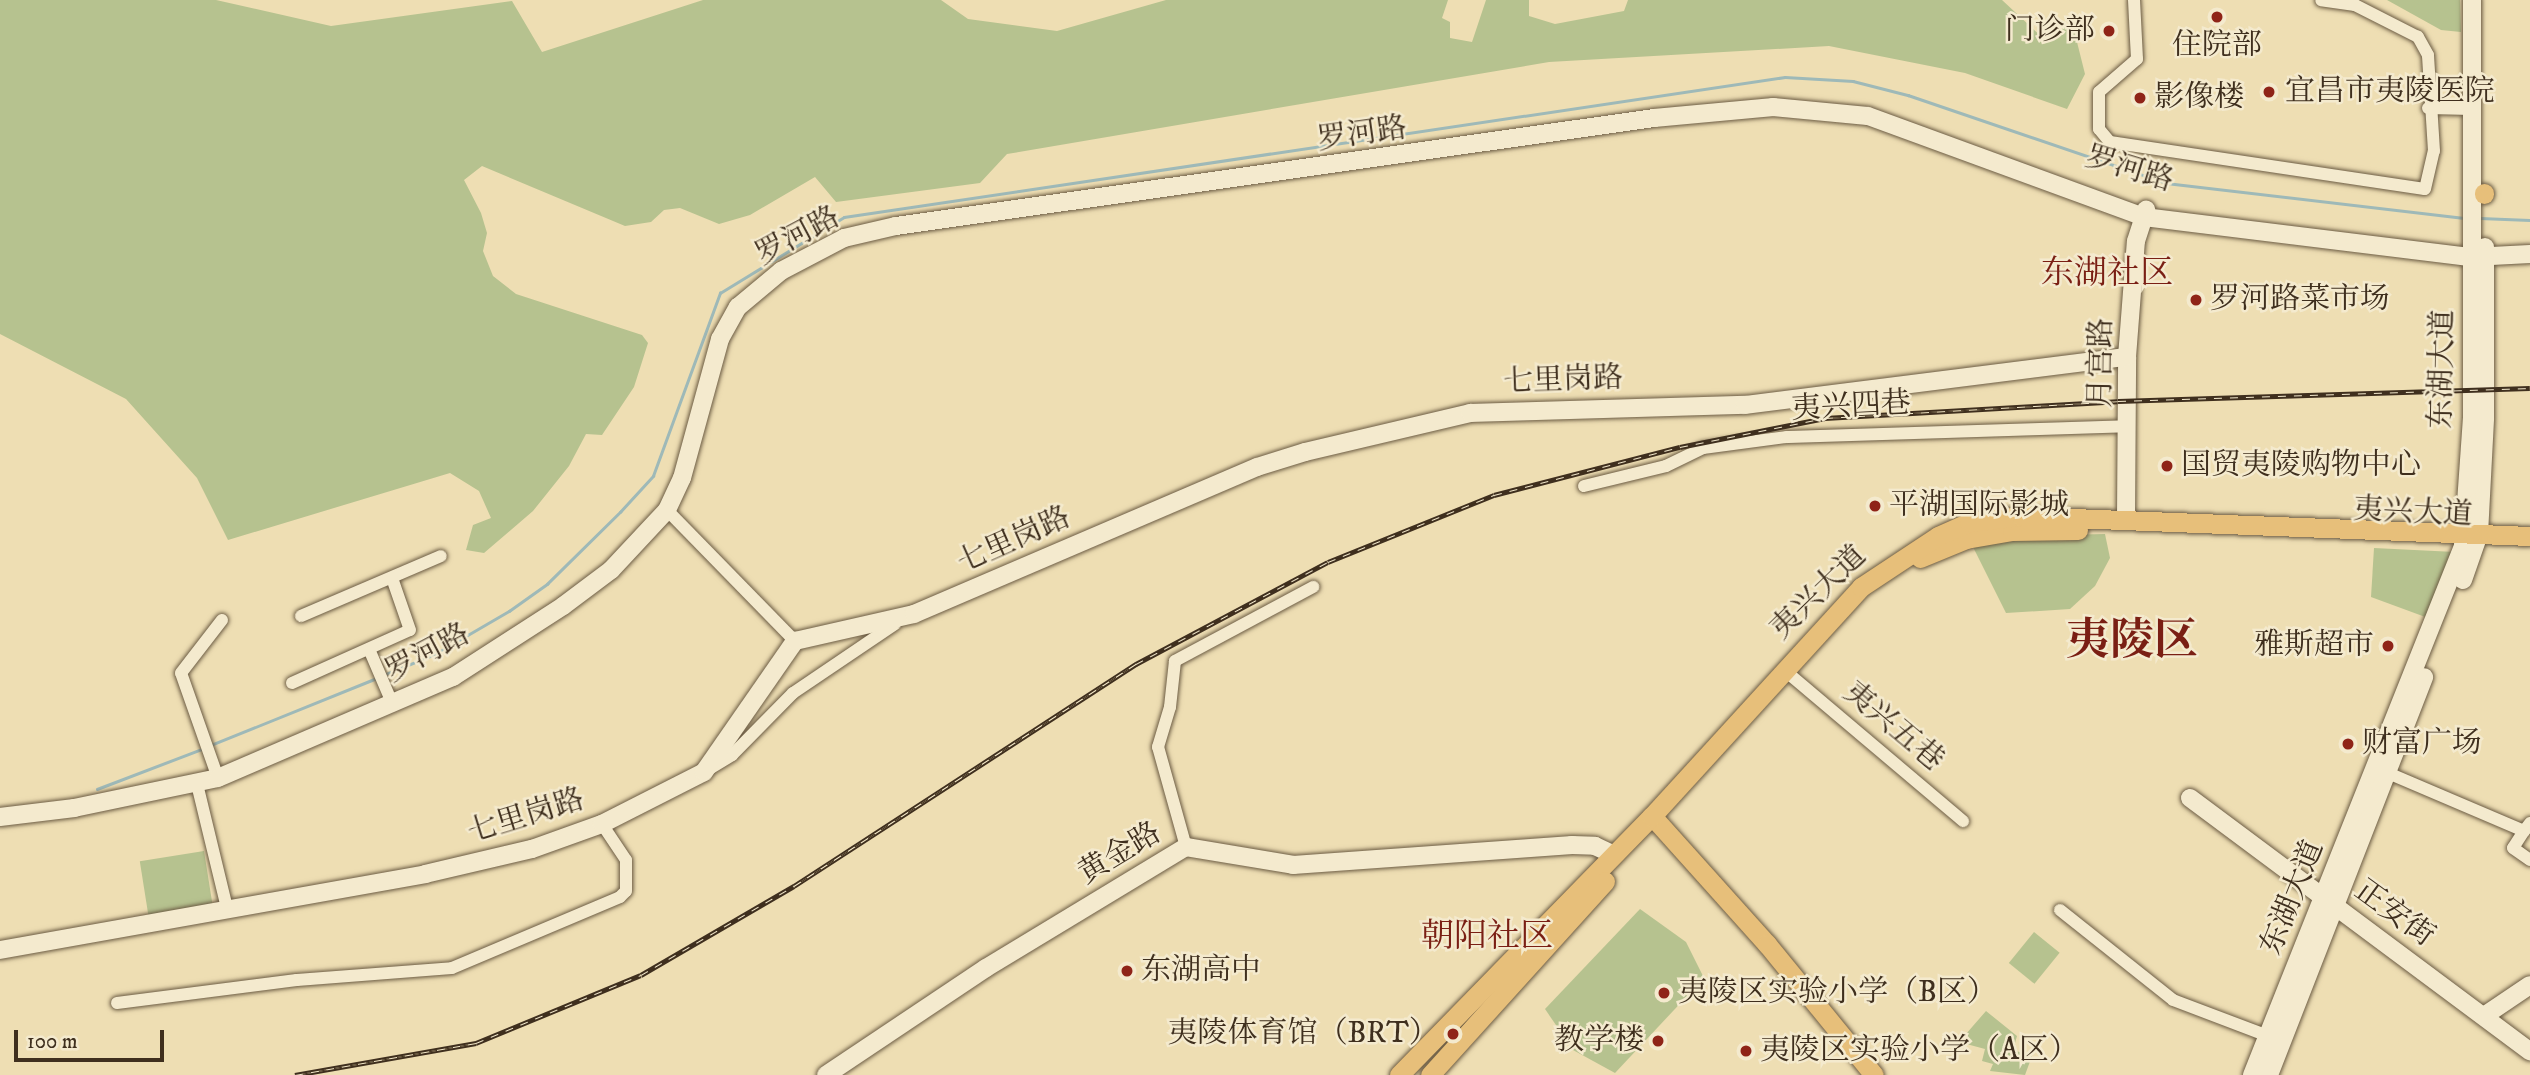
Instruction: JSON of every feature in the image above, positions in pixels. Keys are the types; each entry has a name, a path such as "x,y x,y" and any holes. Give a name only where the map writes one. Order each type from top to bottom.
{"main road":[{"name":"东湖大道","path":"2472,0 2472,109 2480,193"},
{"name":"东湖大道","path":"2252,1075 2388,773 2471,540 2486,418 2478,253 2483,0"},
{"name":"罗河路","path":"0,817 197,784 218,778 453,677 563,606 611,570 667,510 682,478 720,339 738,307 781,271 844,238 896,226 1724,112 1771,100 1869,109 2145,214 2478,253 2530,254"},
{"name":"月宫路","path":"2126,519 2129,426 2127,357 2136,241 2145,214"},
{"name":"罗河路","path":"2478,253 2530,246"},
{"name":"七里岗路","path":"0,950 425,874 532,849 602,824 704,772 796,641 914,614 1257,467 1470,413 1745,405 2127,357"},
{"name":"夷兴大道","path":"1434,1074 1861,587 1908,552 1969,522 1996,516 2126,519 2471,540 2530,548"},
{"name":"夷兴大道","path":"1399,1075 1614,855 1655,819 1866,592 1912,561 1966,539 2012,531 2114,529 2471,540 2530,536"},
{"name":"东湖大道","path":"2269,1075 2329,901 2471,540"},
{"name":"正安街","path":"2190,799 2530,1051"},
{"path":"1655,819 1767,944 1874,1075"},
{"name":"黄金路","path":"827,1075 986,968 1186,847 1293,865 1572,845 1595,846 1614,855"},
{"path":"2484,1016 2530,985"}],"street":[{"path":"2134,0 2137,59 2099,92 2099,129 2110,142 2425,189 2430,180 2434,151 2428,108 2428,55 2417,37 2355,5 2321,0"},
{"path":"2428,108 2472,109"},
{"name":"夷兴四巷","path":"1584,485 1666,466 1703,448 1787,437 2129,426"},
{"path":"667,510 796,641"},
{"path":"301,616 440,556"},
{"path":"292,683 410,630 392,578"},
{"path":"1186,847 1158,747 1170,707 1175,661 1313,587"},
{"path":"704,772 732,755 793,693 874,634 914,614"},
{"path":"218,778 181,673 222,620"},
{"path":"369,649 393,705"},
{"name":"夷兴五巷","path":"1789,674 1963,821"},
{"path":"2388,773 2527,827 2513,848 2530,860"},
{"path":"197,784 227,908"},
{"path":"117,1003 297,980 452,968 620,897 625,891 626,860 602,824"},
{"path":"2060,910 2173,1000 2268,1036"}],"green space":[{"path":"0,0 216,0 331,26 512,1 542,52 703,0 941,0 968,19 1057,31 1166,0 1448,0 1442,18 1450,22 1450,38 1472,42 1486,0 1529,0 1529,16 1555,24 1624,11 1628,0 2002,0 2045,40 2072,22 2085,74 2067,109 1965,73 1829,46 1549,62 1007,154 980,183 836,202 815,177 750,215 719,224 680,208 664,210 651,222 625,226 482,166 464,180 481,213 487,233 483,251 493,276 516,294 642,335 648,343 634,387 602,435 586,434 569,466 533,511 484,553 466,550 473,525 491,518 479,491 450,473 228,540 197,478 126,399 0,334"},
{"path":"2387,0 2460,0 2461,32 2441,30"},
{"path":"2105,534 2110,558 2095,586 2070,609 2006,613 1971,543 2019,536"},
{"path":"2374,548 2455,552 2428,618 2371,597"},
{"path":"204,851 213,907 149,917 140,861"},
{"path":"1640,909 1686,942 1704,978 1615,1073 1573,1050 1545,1009"},
{"path":"2034,932 2060,953 2034,984 2009,963"},
{"path":"1986,1011 2017,1036 2013,1050 2032,1056 2025,1075 1990,1071 1993,1064 1982,1061 1985,1049 1959,1042"}],"waterway":[{"path":"386,674 435,654 509,611 547,584 620,512 653,476 720,293 844,217 1785,77 1853,81 1908,95 2166,183 2466,218"},
{"path":"2480,218 2530,220"},
{"path":"211,745 377,678"},
{"path":"97,789 202,749"}],"railway":[{"path":"295,1075 476,1043 641,975 794,886 1136,664 1328,562 1494,495 1680,447 1825,418 2118,401 2530,388"}],"place":[{"name":"住院部","path":"2217,17"},
{"name":"门诊部","path":"2109,31"},
{"name":"宜昌市夷陵医院","path":"2269,92"},
{"name":"影像楼","path":"2140,98"},
{"name":"罗河路菜市场","path":"2196,300"},
{"name":"国贸夷陵购物中心","path":"2167,466"},
{"name":"平湖国际影城","path":"1875,506"},
{"name":"雅斯超市","path":"2388,646"},
{"name":"财富广场","path":"2348,744"},
{"name":"东湖高中","path":"1127,971"},
{"name":"夷陵区实验小学（B区）","path":"1664,993"},
{"name":"夷陵体育馆（BRT）","path":"1453,1034"},
{"name":"教学楼","path":"1658,1041"},
{"name":"夷陵区实验小学（A区）","path":"1746,1051"}],"district":[{"name":"东湖社区","path":"2107,274"},
{"name":"夷陵区","path":"2132,642"},
{"name":"朝阳社区","path":"1487,937"}]}
